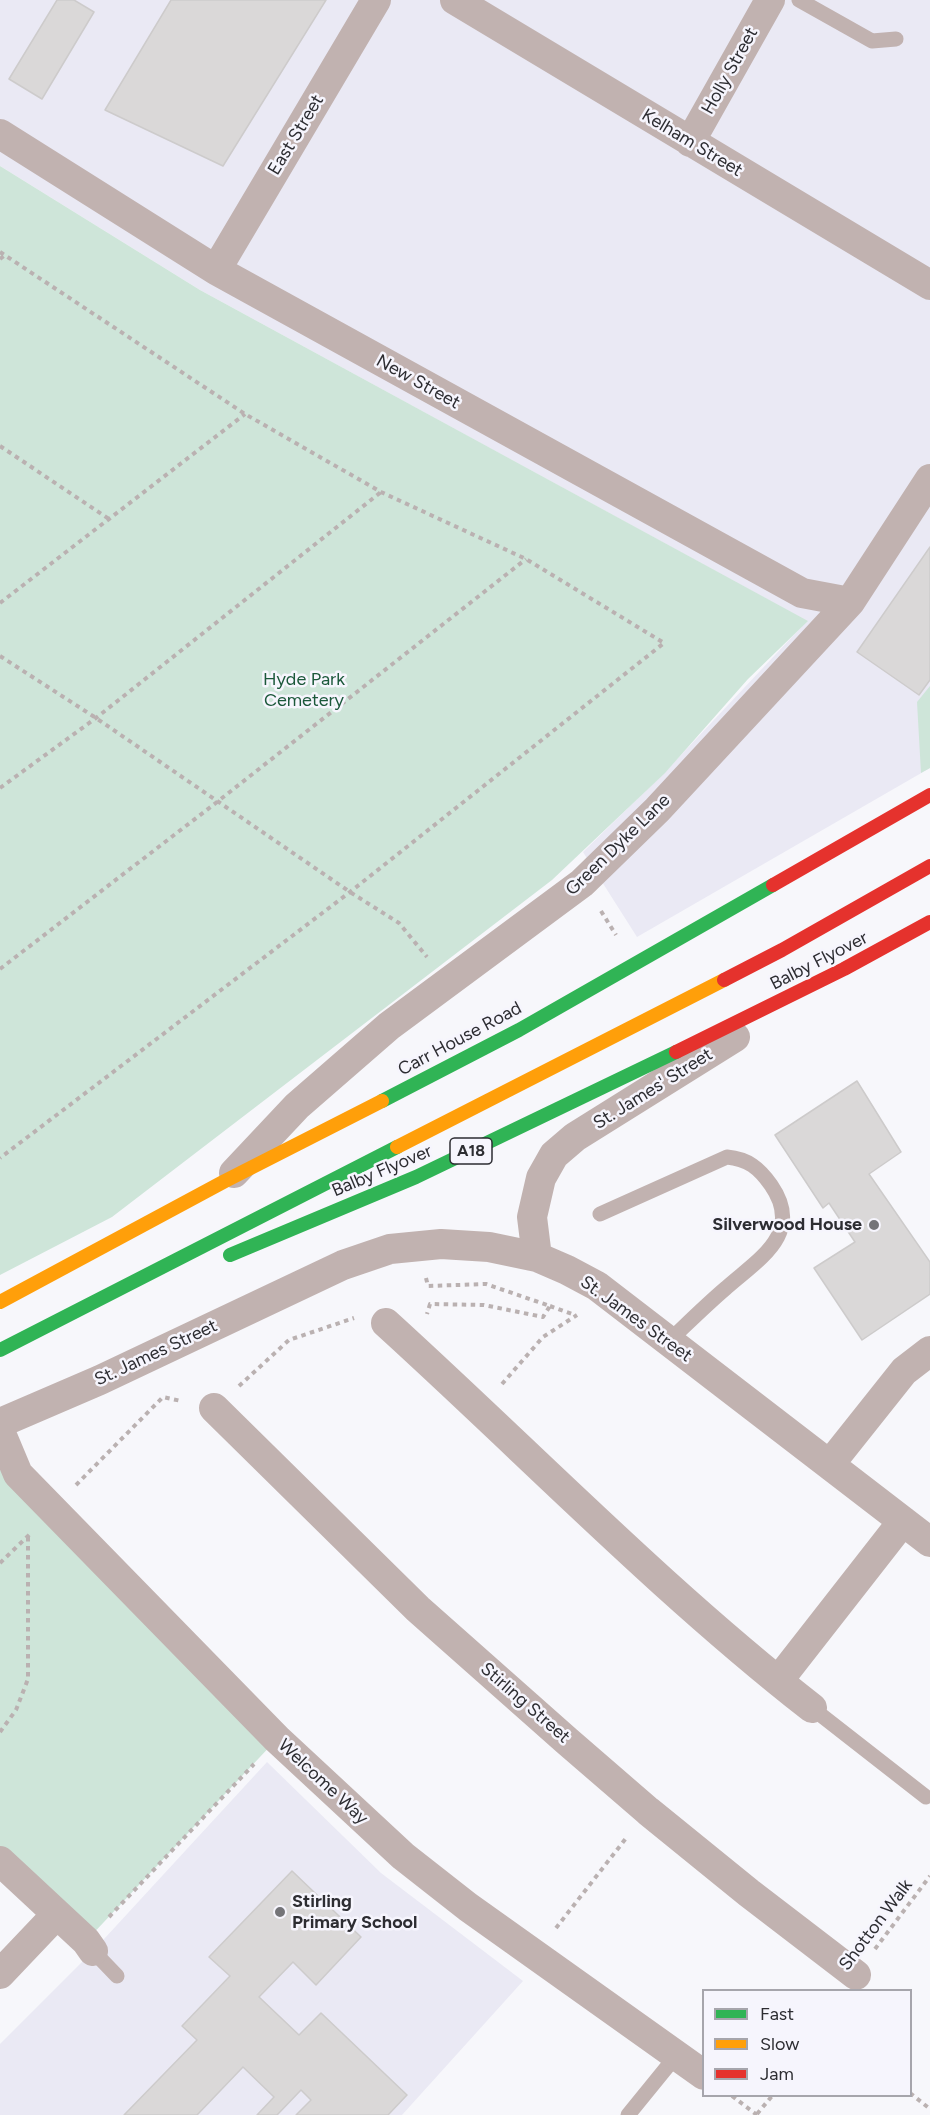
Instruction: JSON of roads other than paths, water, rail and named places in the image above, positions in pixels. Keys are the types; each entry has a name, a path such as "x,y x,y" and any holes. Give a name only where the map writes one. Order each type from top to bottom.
{"highway":[{"name":"Carr House Road","path":"0,1302 225,1181 519,1030 930,795"},
{"name":"Balby Flyover","path":"0,1351 782,950 930,866"},
{"name":"Balby Flyover","path":"219,1259 416,1177 598,1091 844,969 930,922"},
{"name":"A18","path":"0,1351 153,1287"}],"street":[{"name":"East Street","path":"216,270 376,0"},
{"name":"Kelham Street","path":"455,0 930,285"},
{"name":"Holly Street","path":"690,142 770,0"},
{"name":"New Street","path":"0,134 216,270 802,593 850,602"},
{"name":"Green Dyke Lane","path":"225,1181 297,1106 389,1026 582,883 657,810 850,602 930,479"},
{"name":"St. James' Street","path":"537,1257 532,1217 541,1178 554,1155 574,1137 844,969"},
{"name":"St. James Street","path":"0,1423 100,1380 343,1265 390,1249 441,1244 489,1247 537,1257 597,1287 930,1542"},
{"path":"386,1323 643,1565 777,1681 812,1708"},
{"path":"830,1464 904,1371 930,1351"},
{"name":"Stirling Street","path":"214,1408 418,1608 648,1811 749,1893 856,1975"},
{"name":"Welcome Way","path":"0,1431 18,1474 52,1510 278,1739 403,1856 468,1907 702,2074"},
{"path":"777,1681 903,1521"},
{"path":"0,1861 89,1946"},
{"path":"0,1974 56,1915"}],"lane":[{"path":"800,0 872,41 896,39"},
{"path":"600,1214 727,1156 752,1163 776,1191 782,1220 780,1232 772,1247 669,1341"},
{"path":"812,1708 926,1797"},
{"path":"89,1946 117,1976"},
{"path":"628,2115 676,2056"}],"place":[{"name":"Silverwood House","path":"874,1225"},
{"name":"Stirling Primary School","path":"280,1912"}],"park label":[{"name":"Hyde Park Cemetery","path":"304,690"}]}
